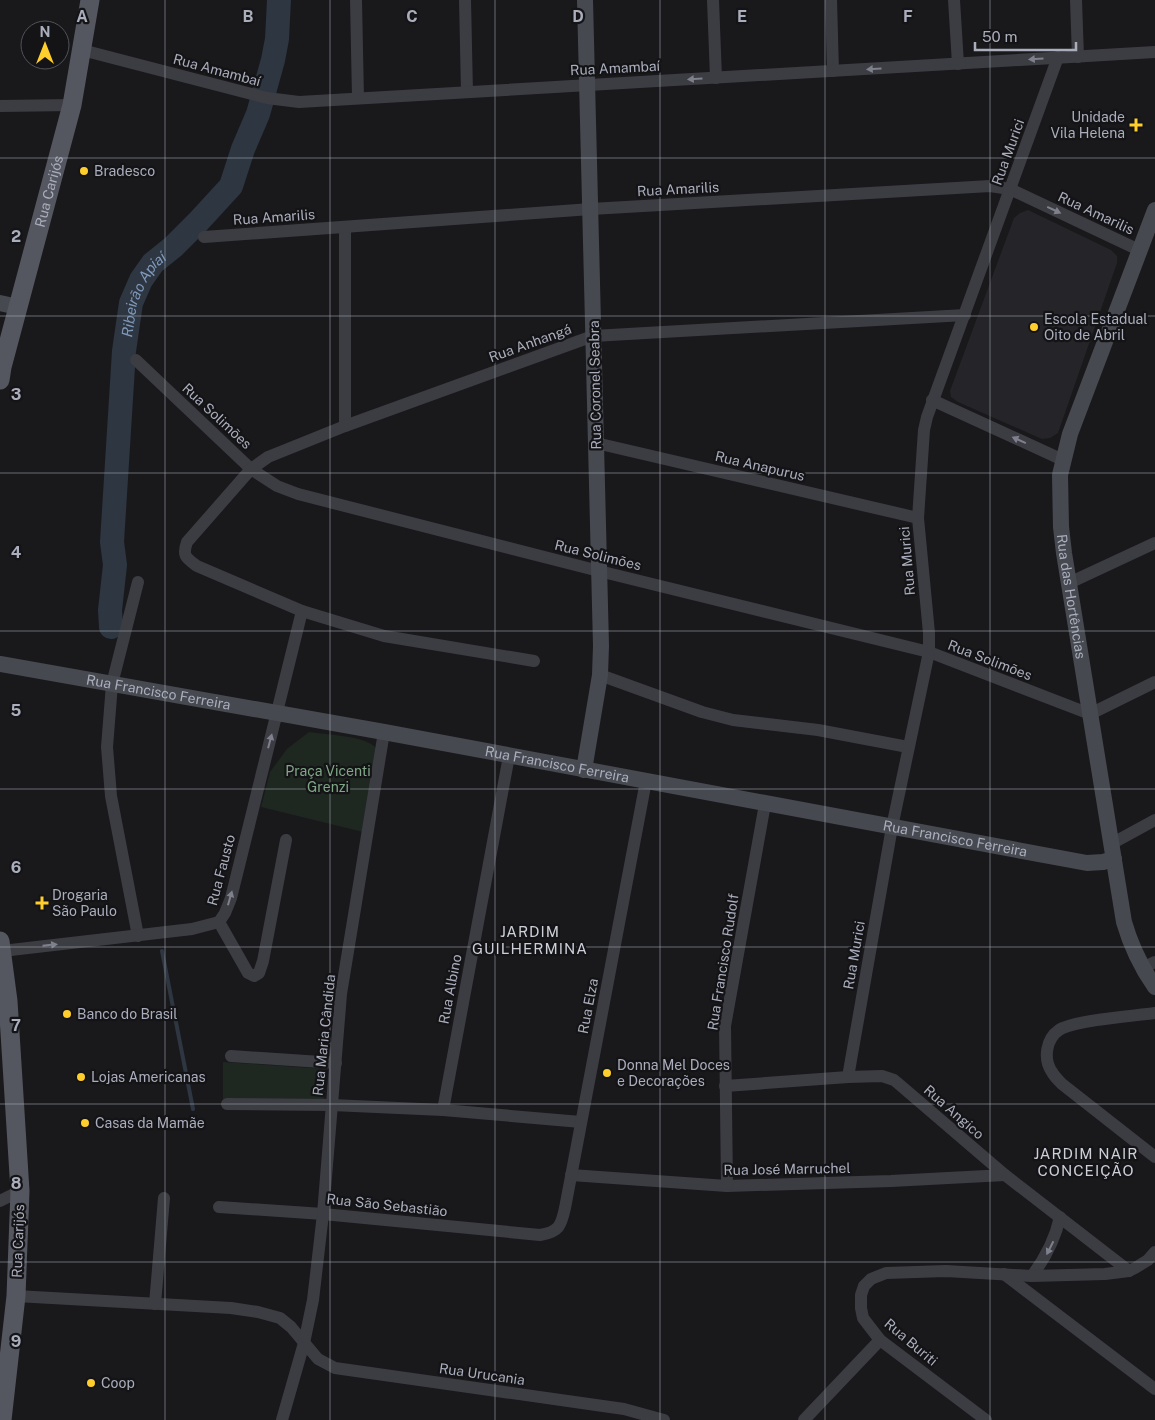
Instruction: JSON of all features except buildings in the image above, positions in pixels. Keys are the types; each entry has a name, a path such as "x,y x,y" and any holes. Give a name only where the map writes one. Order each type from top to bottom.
{"main road":[{"name":"Rua Carijós","path":"0,380 9,305 72,105 90,0"},
{"name":"Rua Carijós","path":"1,946 8,1001 20,1191 16,1296 4,1367 2,1420"}],"street":[{"path":"356,0 358,98"},
{"path":"465,0 467,92"},
{"name":"Rua Coronel Seabra","path":"584,770 600,675 585,0"},
{"path":"713,0 716,78"},
{"path":"831,0 833,71"},
{"path":"954,0 958,64"},
{"path":"1076,0 1078,57"},
{"name":"Rua Amambaí","path":"82,50 262,97 299,102 1155,52"},
{"name":"Rua Murici","path":"848,1077 892,827 929,652 929,633 918,518 924,430 932,400 965,315 1058,57"},
{"path":"0,106 72,105"},
{"name":"Rua Amarilis","path":"204,237 591,209 999,187 1010,189 1139,250"},
{"name":"Rua das Hortências","path":"1155,210 1070,434 1060,475 1061,527 1069,583 1124,922 1128,938 1148,965 1155,987"},
{"path":"345,227 345,426"},
{"name":"Rua Anhangá","path":"302,611 197,566 186,558 184,551 188,542 251,469 268,458 345,426 593,336 965,315"},
{"name":"Rua Solimões","path":"136,360 251,469 277,486 298,494 599,571 929,652 1090,714"},
{"path":"932,400 1063,460"},
{"name":"Rua Anapurus","path":"596,443 918,518"},
{"path":"1069,583 1155,543"},
{"path":"138,582 112,684 108,747 111,796 138,936"},
{"path":"302,611 384,636 534,661"},
{"name":"Rua Fausto","path":"1,946 138,936 192,930 219,922 225,913 230,898 302,611"},
{"name":"Rua Francisco Ferreira","path":"0,664 384,732 1087,863 1103,862 1113,852"},
{"path":"600,675 702,712 732,720 818,730 908,747"},
{"path":"1090,714 1155,682"},
{"name":"Rua Maria Cândida","path":"282,1420 304,1343 313,1300 323,1214 341,994 384,732"},
{"name":"Rua Albino","path":"443,1110 509,756"},
{"name":"Rua Elza","path":"553,1233 561,1224 646,781"},
{"name":"Rua Francisco Rudolf","path":"727,1186 725,1026 765,804"},
{"path":"1113,852 1155,820"},
{"path":"219,922 248,973 254,976 259,973 264,961 286,840"},
{"path":"1155,1013 1075,1024 1059,1030 1050,1040 1047,1052 1047,1061 1051,1071 1062,1084 1155,1157"},
{"path":"231,1056 336,1063"},
{"name":"Rua Angico","path":"725,1086 848,1077 882,1076 894,1080 1004,1175 1129,1271"},
{"path":"227,1104 332,1105 443,1110 581,1122"},
{"name":"Rua José Marruchel","path":"571,1175 727,1186 891,1181 1004,1175"},
{"path":"0,1201 20,1191"},
{"path":"155,1304 164,1198"},
{"name":"Rua São Sebastião","path":"218,1207 323,1214 540,1235 553,1233"},
{"path":"1032,1276 1054,1242 1060,1217"},
{"name":"Rua Buriti","path":"986,1420 880,1340 863,1318 861,1308 861,1295 864,1286 870,1279 886,1273 946,1271 1032,1276 1104,1274 1129,1271 1142,1265 1155,1252"},
{"path":"1004,1274 1155,1389"},
{"name":"Rua Urucania","path":"16,1296 231,1308 270,1314 280,1318 291,1327 318,1360 335,1368 624,1409 664,1420"},
{"path":"804,1420 880,1340"}],"shaded area":[{"name":"Escola Estadual Oito de Abril","path":"1028,210 1111,250 1117,256 1117,263 1058,433 1050,438 1042,439 958,402 951,397 950,391 1014,218"}],"green space":[{"name":"Praça Vicenti Grenzi","path":"309,732 355,738 372,744 377,749 363,832 261,807 270,772 287,749"},
{"path":"223,1062 326,1069 324,1101 223,1099"}],"waterway":[{"name":"Ribeirão Apiaí","path":"111,627 110,610 115,565 112,542 124,351 131,303 141,280 153,263 173,247 231,186 243,149 258,114 273,60 277,39 279,0"},
{"path":"162,951 193,1109"}],"place":[{"name":"Unidade Vila Helena","path":"1136,125"},
{"name":"Bradesco","path":"84,171"},
{"name":"Escola Estadual Oito de Abril","path":"1034,327"},
{"name":"Drogaria São Paulo","path":"42,903"},
{"name":"Banco do Brasil","path":"67,1014"},
{"name":"Donna Mel Doces e Decorações","path":"607,1073"},
{"name":"Lojas Americanas","path":"81,1077"},
{"name":"Casas da Mamãe","path":"85,1123"},
{"name":"Coop","path":"91,1383"}],"district":[{"name":"JARDIM GUILHERMINA","path":"530,940"},
{"name":"JARDIM NAIR CONCEIÇÃO","path":"1086,1162"}]}
